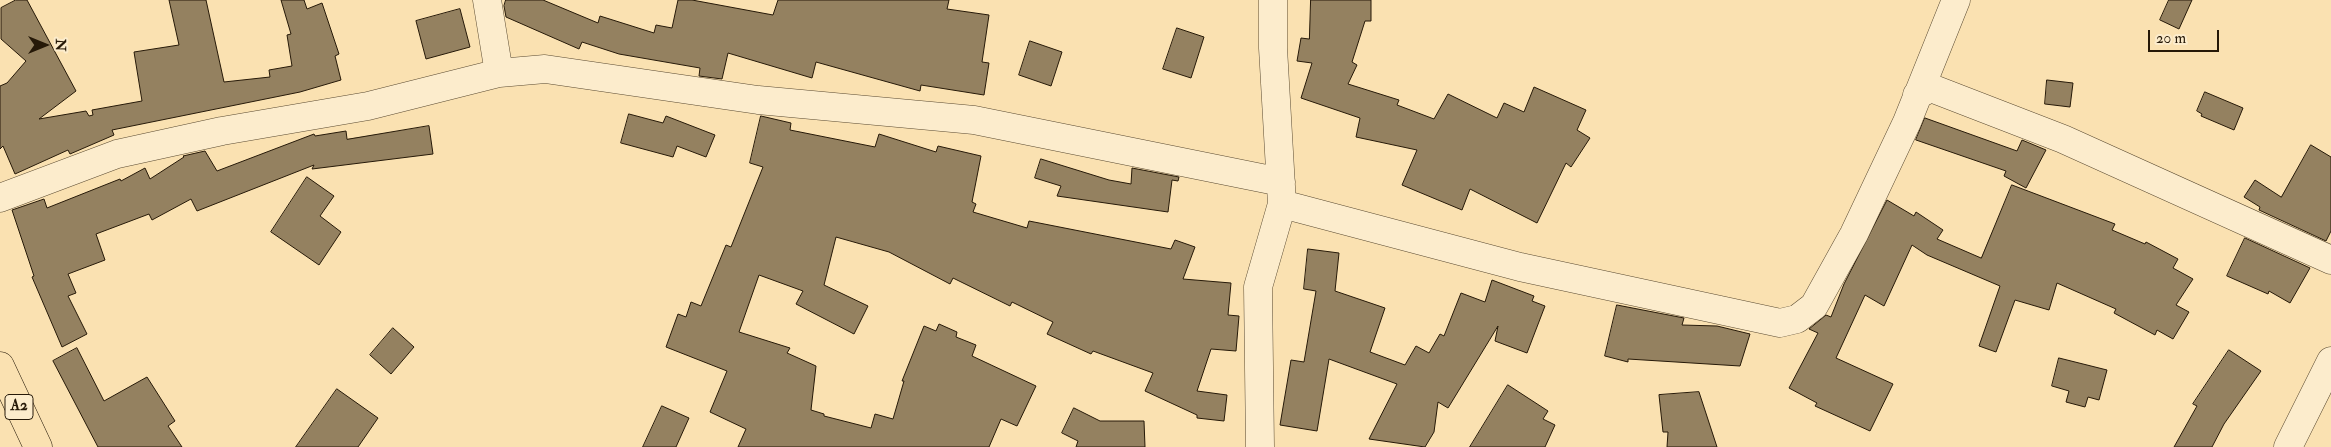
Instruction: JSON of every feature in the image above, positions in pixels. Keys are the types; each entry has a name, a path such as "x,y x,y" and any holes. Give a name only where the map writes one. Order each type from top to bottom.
{"highway":[{"name":"A2","path":"0,366 38,447"}],"street":[{"path":"487,0 499,73"},
{"path":"1260,447 1258,287 1282,193 1272,0"},
{"path":"0,198 117,154 222,131 368,106 499,73 545,69 758,100 974,120 1282,193 1520,267 1780,323 1797,319 1814,306 1854,234 1906,122 1956,0"},
{"path":"1917,95 1931,88 2063,139 2331,260"},
{"path":"2288,447 2331,362"}],"building":[{"path":"16,0 27,0 76,91 39,119 86,111 89,116 93,115 92,110 142,101 134,52 179,45 169,0 206,0 224,82 270,77 269,70 292,66 287,35 291,34 281,0 304,0 307,9 322,3 339,54 335,56 341,80 300,92 112,130 114,135 70,154 68,150 15,174 3,146 0,149 0,86 7,83 26,61 1,39 1,8"},
{"path":"506,0 543,0 598,23 600,16 654,33 656,25 672,28 678,0 692,0 773,15 778,0 949,0 947,9 989,15 982,62 989,63 984,95 921,85 920,91 816,62 812,78 728,53 722,79 699,76 700,68 619,54 582,42 579,49 506,17 504,6"},
{"path":"1311,0 1371,0 1371,21 1365,21 1352,62 1357,65 1348,84 1399,100 1397,105 1434,119 1448,94 1497,118 1504,103 1524,112 1534,87 1586,110 1577,130 1590,138 1571,167 1566,163 1537,223 1470,189 1462,210 1402,185 1417,150 1356,137 1360,118 1301,98 1312,63 1297,61 1301,38 1309,39"},
{"path":"2169,0 2192,0 2179,29 2160,20"},
{"path":"460,9 470,47 426,59 416,21"},
{"path":"1177,28 1204,37 1191,78 1163,69"},
{"path":"1030,41 1062,52 1051,86 1019,75"},
{"path":"2047,80 2073,83 2070,107 2045,104"},
{"path":"2205,92 2243,108 2234,130 2201,116 2202,114 2197,111"},
{"path":"629,114 663,123 666,116 715,135 706,157 677,146 673,157 621,143"},
{"path":"761,116 791,123 790,130 875,147 879,134 936,152 938,146 981,156 972,202 976,204 973,212 1027,228 1029,221 1171,249 1175,240 1195,247 1183,279 1231,283 1228,315 1239,316 1236,351 1211,349 1197,391 1227,395 1224,421 1197,418 1197,415 1145,391 1153,373 1093,351 1091,354 1047,334 1053,322 1012,302 1010,306 953,278 950,284 889,252 836,237 824,285 868,306 854,334 796,304 803,291 759,275 739,332 790,348 787,353 816,366 811,410 824,414 824,416 871,428 875,414 893,419 904,381 902,381 924,326 936,331 939,324 957,332 956,337 976,345 972,356 1036,386 1017,426 1001,419 989,447 738,447 746,429 710,412 727,371 666,347 678,314 686,317 691,302 701,306 726,245 731,247 763,167 750,163"},
{"path":"1925,118 2017,151 2022,140 2046,150 2026,188 2004,176 2006,171 1916,140"},
{"path":"429,126 433,154 312,169 314,165 197,211 191,199 152,220 149,214 96,234 105,260 68,274 76,293 68,296 87,334 62,347 32,277 34,276 12,210 44,199 47,208 120,179 121,181 145,168 150,179 183,156 205,151 217,171 314,134 315,136 346,131 347,139"},
{"path":"2311,145 2331,157 2331,231 2326,241 2259,210 2260,207 2244,197 2255,180 2281,197"},
{"path":"1041,159 1109,180 1131,184 1132,168 1179,177 1178,181 1172,180 1168,212 1057,196 1061,186 1035,178"},
{"path":"307,177 334,196 320,216 341,232 319,265 271,232"},
{"path":"2012,185 2115,224 2112,230 2145,244 2146,242 2178,259 2173,268 2193,279 2176,305 2189,312 2173,339 2157,330 2155,335 2114,313 2116,309 2057,283 2049,310 2015,300 1996,352 1979,346 2000,286 1927,255 1912,245 1884,306 1865,295 1836,358 1893,384 1870,431 1815,406 1817,403 1789,388 1818,333 1809,329 1826,315 1831,317 1844,284 1887,200 1914,216 1916,212 1943,230 1937,239 1981,258"},
{"path":"2245,238 2310,268 2290,303 2269,291 2268,294 2227,276"},
{"path":"1308,249 1339,253 1335,291 1385,308 1370,352 1405,365 1416,346 1429,353 1440,334 1444,336 1461,293 1485,302 1492,280 1534,296 1532,301 1545,306 1527,353 1495,341 1498,326 1448,408 1438,402 1434,432 1425,447 1369,439 1397,384 1329,359 1317,431 1280,425 1291,360 1304,362 1316,291 1304,289"},
{"path":"1617,305 1684,318 1682,325 1717,326 1750,334 1740,366 1628,359 1628,362 1605,356"},
{"path":"393,328 414,347 391,374 370,355"},
{"path":"77,348 104,401 147,377 175,421 168,426 182,447 98,447 53,361"},
{"path":"2229,350 2261,371 2224,424 2212,447 2174,447 2197,406 2193,404"},
{"path":"2059,358 2107,370 2099,400 2088,397 2085,407 2066,402 2069,391 2052,386"},
{"path":"1508,385 1548,411 1543,419 1555,425 1545,447 1470,447"},
{"path":"337,389 378,418 358,447 296,447"},
{"path":"1699,392 1717,447 1667,447 1668,432 1663,432 1659,395"},
{"path":"662,406 689,418 676,447 643,447"},
{"path":"1074,408 1100,421 1144,421 1145,447 1076,447 1078,441 1062,433"}]}
